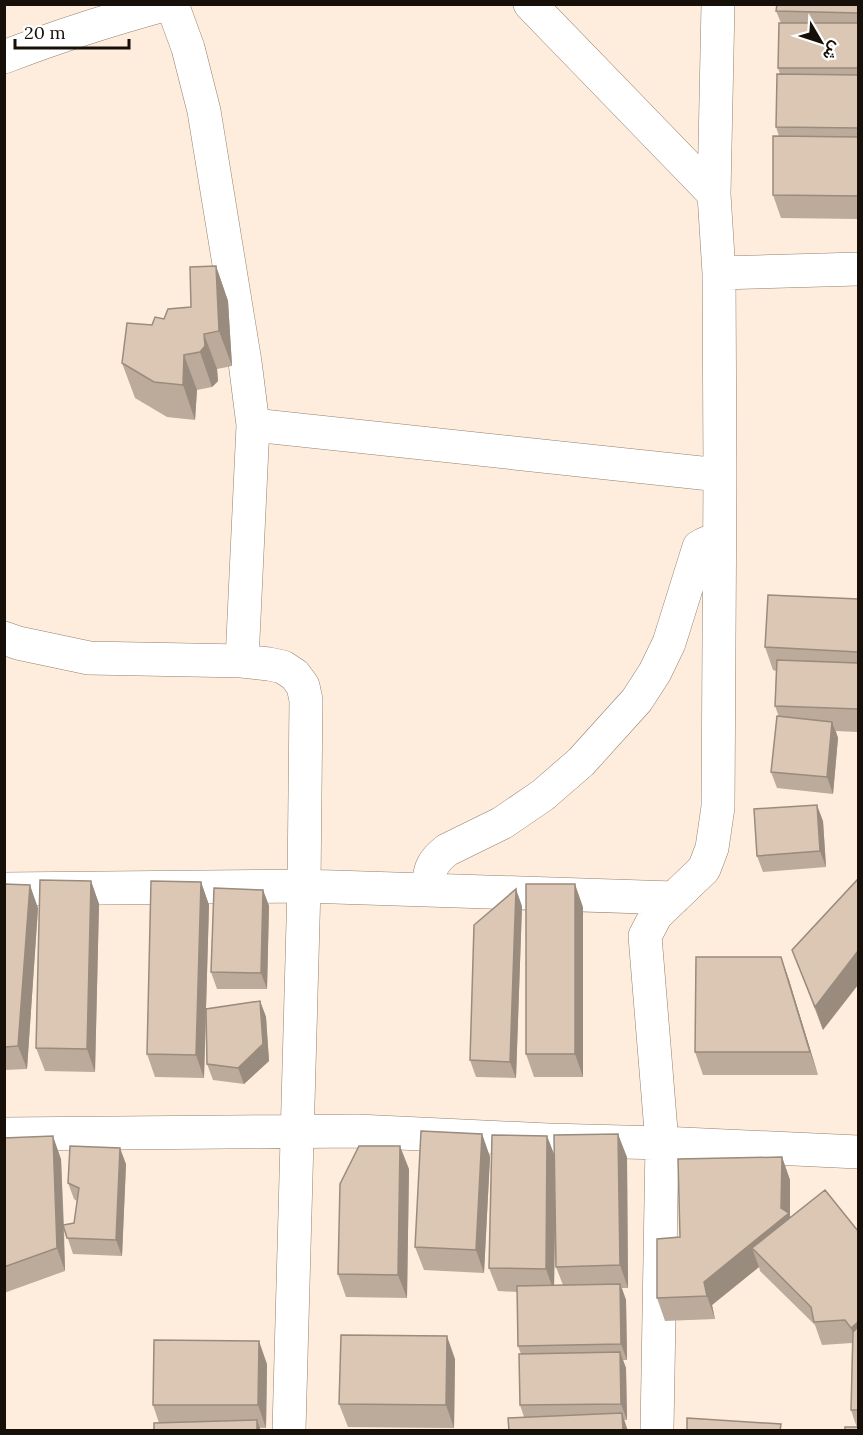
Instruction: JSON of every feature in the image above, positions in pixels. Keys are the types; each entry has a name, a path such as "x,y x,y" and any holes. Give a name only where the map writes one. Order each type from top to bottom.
{"street":[{"path":"4,57 85,28 167,4"},
{"path":"172,4 188,48 204,111 254,425 242,661"},
{"path":"530,4 714,194"},
{"path":"657,1431 662,1143 645,936 656,915 704,869 712,848 718,807 719,273 714,194 718,4"},
{"path":"719,273 858,268"},
{"path":"254,425 720,476"},
{"path":"428,890 429,875 439,856 502,823 543,795 581,762 637,700 655,672 669,643 699,547 712,541 719,542"},
{"path":"4,638 89,658 242,661 283,667 295,675 303,686 306,700 304,886 289,1431"},
{"path":"4,890 304,886 674,898"},
{"path":"4,1134 357,1131 858,1152"}],"building":[{"path":"777,4 858,4 858,13 776,11"},
{"path":"779,23 858,23 858,68 778,68"},
{"path":"777,74 858,75 858,128 776,127"},
{"path":"773,136 858,137 858,196 773,195"},
{"path":"216,266 219,331 204,334 205,346 200,352 184,355 183,385 154,382 122,363 127,323 152,325 155,317 164,319 168,309 191,307 190,267"},
{"path":"768,595 858,599 858,652 765,647"},
{"path":"777,660 858,663 858,709 775,706"},
{"path":"777,716 832,722 827,777 771,772"},
{"path":"817,805 820,851 757,856 754,809"},
{"path":"858,879 858,951 815,1007 792,950"},
{"path":"40,880 91,881 87,1049 36,1048"},
{"path":"151,881 201,882 196,1055 147,1054"},
{"path":"4,884 30,885 18,1046 4,1047"},
{"path":"526,884 575,884 575,1054 526,1054"},
{"path":"214,888 263,890 261,973 211,972"},
{"path":"516,889 510,1062 470,1060 474,925"},
{"path":"696,957 781,957 810,1052 695,1052"},
{"path":"260,1001 263,1044 238,1068 207,1064 206,1009"},
{"path":"421,1131 482,1134 476,1250 415,1247"},
{"path":"618,1134 620,1265 556,1267 554,1135"},
{"path":"492,1135 547,1136 546,1269 489,1268"},
{"path":"53,1136 57,1248 4,1267 4,1138"},
{"path":"70,1146 120,1148 116,1240 67,1238 63,1225 74,1223 79,1188 68,1183"},
{"path":"359,1146 400,1146 398,1275 338,1274 340,1184"},
{"path":"782,1157 781,1208 789,1213 704,1282 707,1296 657,1298 657,1239 680,1237 678,1159"},
{"path":"825,1190 858,1231 858,1322 851,1328 845,1320 814,1322 811,1307 752,1248"},
{"path":"620,1284 621,1344 518,1346 517,1286"},
{"path":"858,1327 858,1410 851,1410 853,1332"},
{"path":"341,1335 447,1336 446,1405 339,1404"},
{"path":"154,1340 259,1341 258,1405 153,1405"},
{"path":"620,1352 621,1404 520,1405 519,1354"},
{"path":"622,1413 623,1431 509,1431 508,1418"},
{"path":"687,1418 781,1424 780,1431 687,1431"},
{"path":"257,1420 257,1431 154,1431 154,1423"},
{"path":"845,1427 858,1427 858,1431 845,1431"}]}
